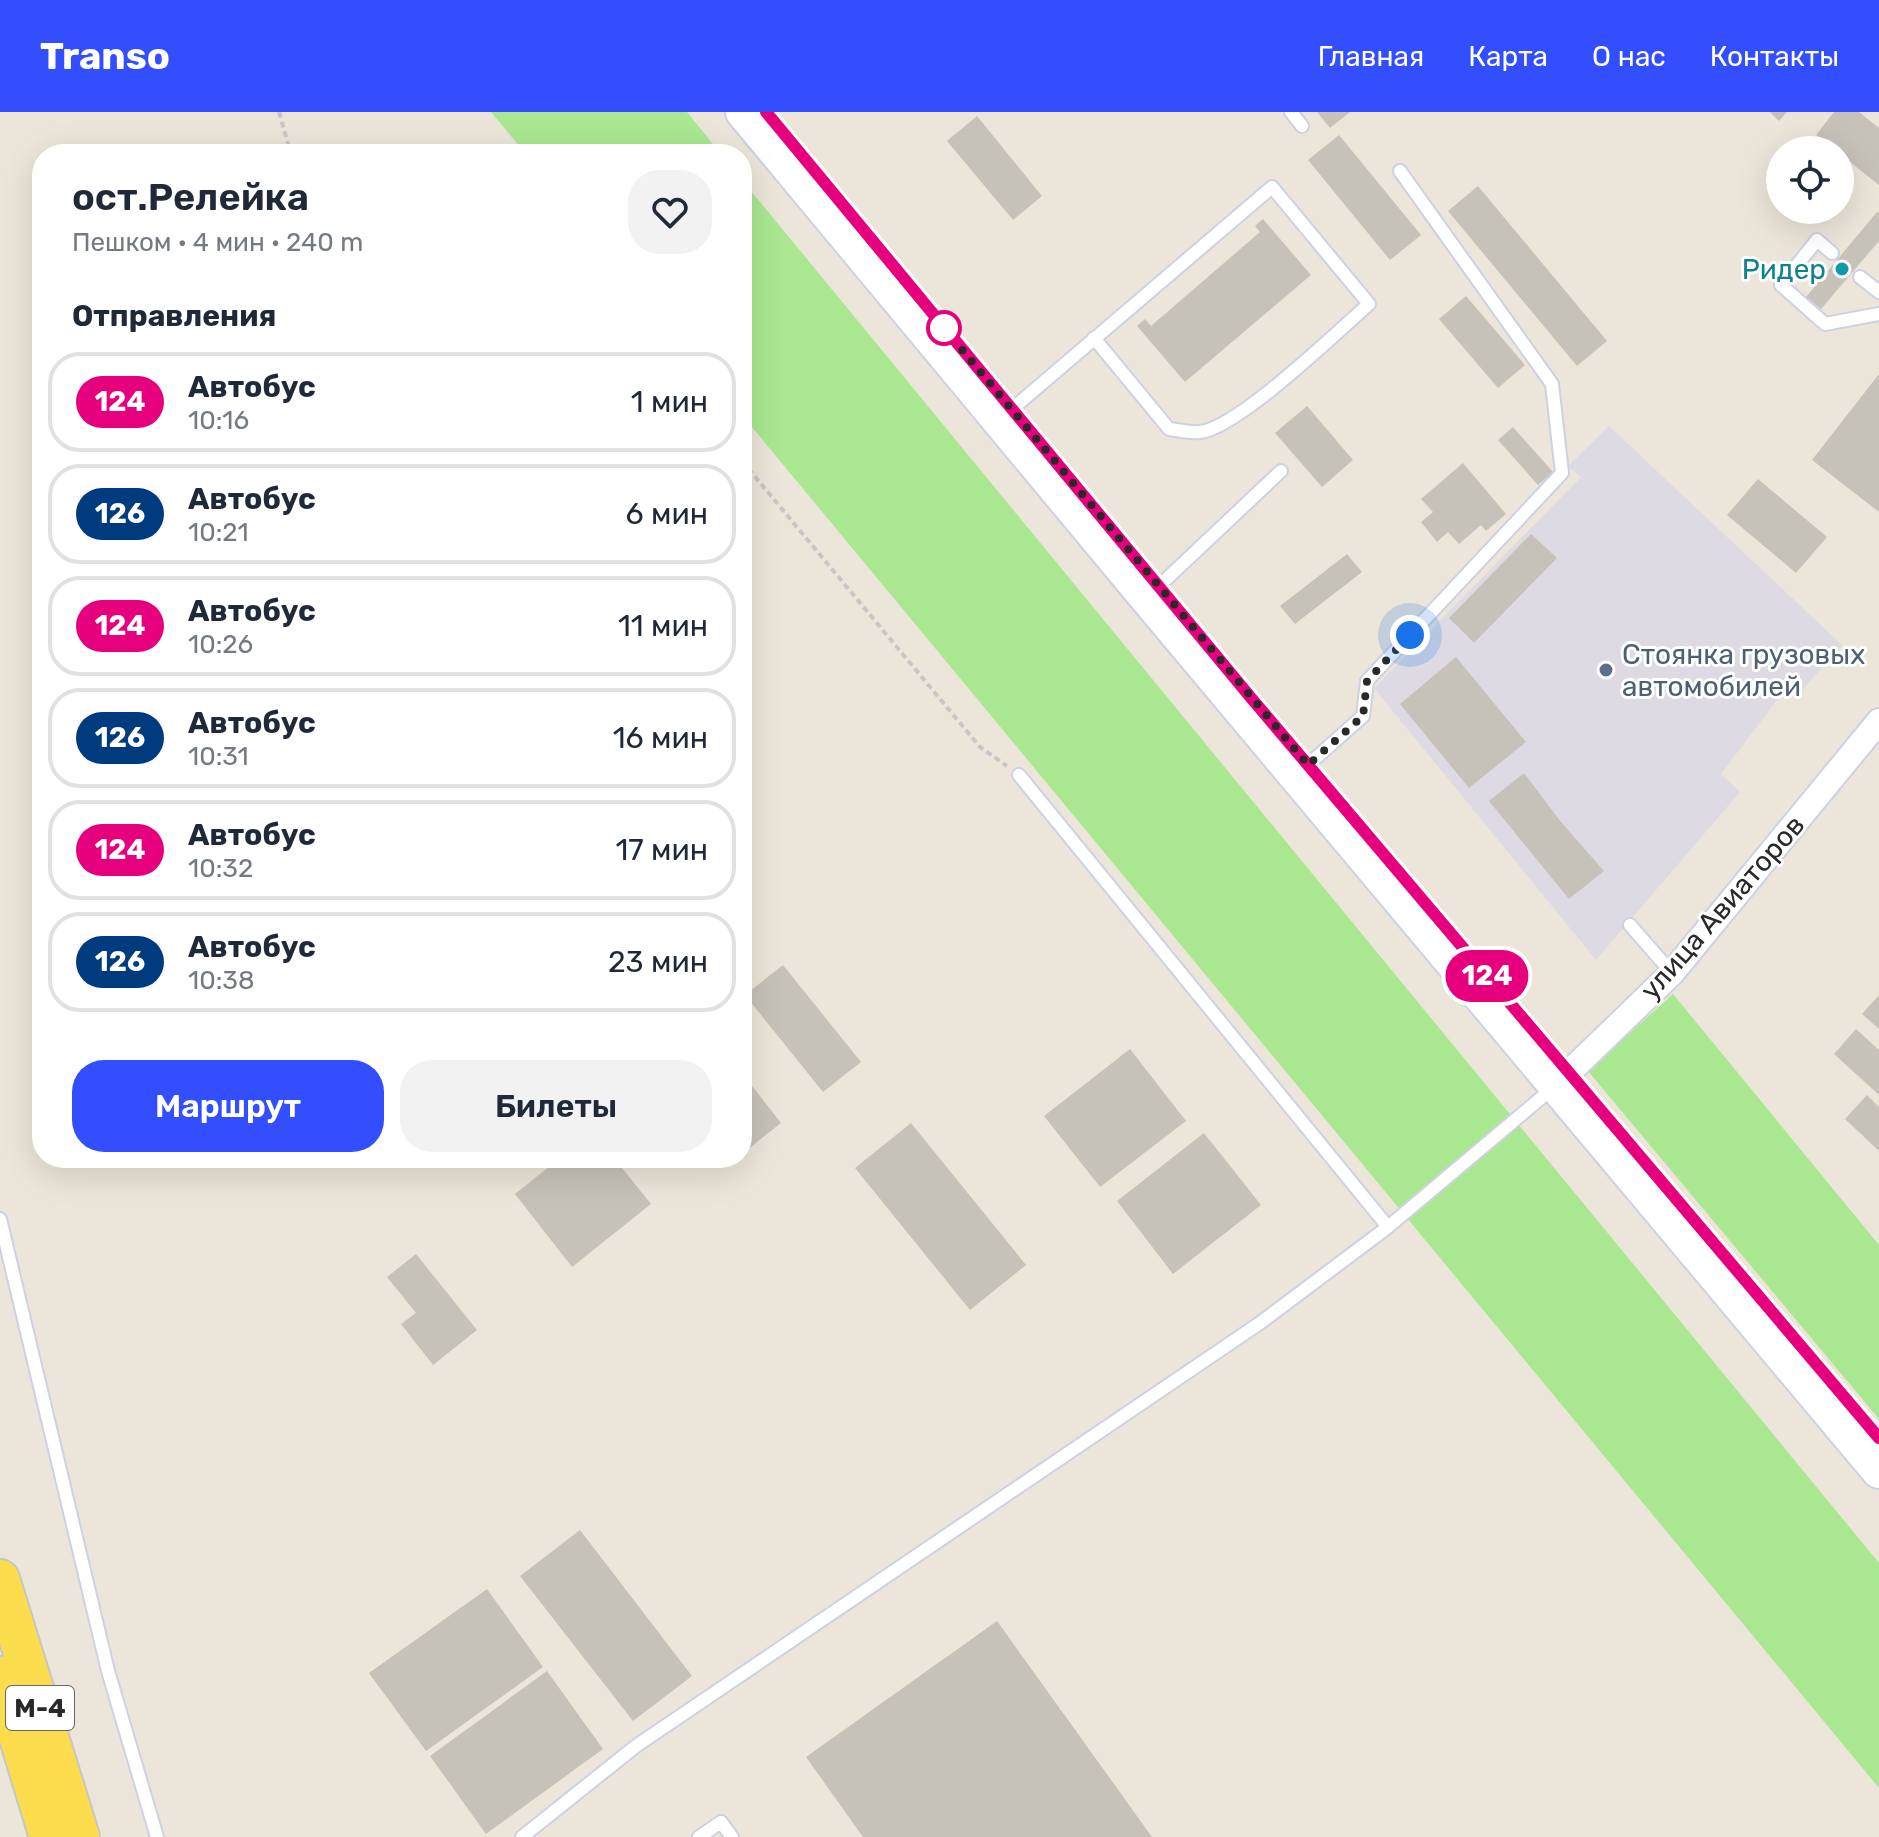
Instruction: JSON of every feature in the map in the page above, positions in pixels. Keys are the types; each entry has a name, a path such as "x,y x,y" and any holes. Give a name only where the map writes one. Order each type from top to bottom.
{"main road":[{"path":"743,112 1147,598 1879,1438"},
{"path":"766,112 1308,765 1879,1471"},
{"name":"М-4","path":"0,1579 80,1837"},
{"name":"М-4","path":"0,1676 49,1837"}],"street":[{"name":"улица Авиаторов","path":"1563,1079 1672,973 1879,721"}],"lane":[{"path":"1291,112 1302,126"},
{"path":"1308,765 1363,716 1367,681 1562,473 1552,384 1400,171"},
{"path":"1011,410 1094,338 1272,187 1369,304 1233,419 1201,432 1169,429 1094,338"},
{"path":"1832,253 1817,240 1781,285 1825,324 1879,314"},
{"path":"1860,277 1879,292"},
{"path":"1158,587 1281,471"},
{"path":"1019,775 1388,1227"},
{"path":"1630,925 1672,973"},
{"path":"522,1837 636,1746 1260,1323 1388,1227 1563,1079"},
{"path":"0,1219 108,1671 157,1837"},
{"path":"699,1837 721,1822 732,1837"}],"path":[{"path":"279,112 288,144"},
{"path":"752,473 980,747 1019,775"}],"shaded area":[{"path":"1609,426 1842,645 1796,697 1786,688 1721,774 1740,792 1596,960 1374,688 1581,477 1568,466"}],"green space":[{"path":"491,112 687,112 713,144 518,144"},
{"path":"752,192 1879,1563 1879,1788 752,427"},
{"path":"1673,994 1879,1245 1879,1419 1588,1071"}],"building":[{"path":"1317,112 1350,112 1330,128"},
{"path":"1770,112 1787,112 1779,121"},
{"path":"1834,112 1859,112 1879,128 1879,185 1854,165 1854,136 1816,135"},
{"path":"977,116 1042,196 1013,220 947,141"},
{"path":"1339,135 1421,235 1390,260 1308,160"},
{"path":"1478,186 1607,341 1577,366 1448,211"},
{"name":"Ридер","path":"1877,212 1879,241 1821,309 1806,297"},
{"path":"1263,219 1311,275 1185,382 1137,326 1145,319 1151,326 1260,232 1255,226"},
{"path":"1466,296 1525,365 1498,388 1439,319"},
{"path":"1879,374 1879,512 1812,460"},
{"path":"1307,406 1353,460 1322,487 1275,433"},
{"path":"1513,427 1553,472 1538,485 1498,440"},
{"path":"1463,463 1506,514 1486,531 1481,525 1459,544 1448,532 1437,542 1421,522 1433,512 1421,499"},
{"path":"1758,479 1827,537 1796,573 1727,515"},
{"path":"1531,534 1557,558 1474,643 1449,618"},
{"path":"1347,554 1362,572 1295,624 1280,606"},
{"path":"1456,657 1526,742 1469,788 1400,704"},
{"path":"1524,773 1604,871 1569,899 1489,801"},
{"path":"783,965 861,1062 823,1092 752,1004 752,989"},
{"path":"1879,995 1879,1029 1862,1014"},
{"path":"1856,1029 1879,1050 1879,1095 1834,1054"},
{"path":"1130,1049 1186,1121 1100,1187 1044,1116"},
{"path":"752,1086 781,1123 752,1146"},
{"path":"1867,1095 1879,1107 1879,1151 1845,1119"},
{"path":"911,1123 1026,1265 970,1310 855,1168"},
{"path":"1204,1133 1261,1205 1173,1274 1117,1201"},
{"path":"548,1168 622,1168 651,1204 572,1267 515,1194"},
{"path":"416,1254 477,1330 433,1365 401,1324 416,1313 387,1277"},
{"path":"580,1530 692,1676 633,1721 520,1576"},
{"path":"487,1589 543,1667 426,1751 369,1673"},
{"path":"997,1621 1152,1837 863,1837 806,1757"},
{"path":"547,1671 603,1749 486,1834 430,1756"}],"bus line":[{"name":"124","path":"766,112 1252,699 1879,1438"}],"place":[{"name":"Ридер","path":"1842,269"},
{"name":"Стоянка грузовых автомобилей","path":"1606,670"}],"route":[{"path":"944,328 1308,765 1363,716 1367,681 1410,635"}]}
